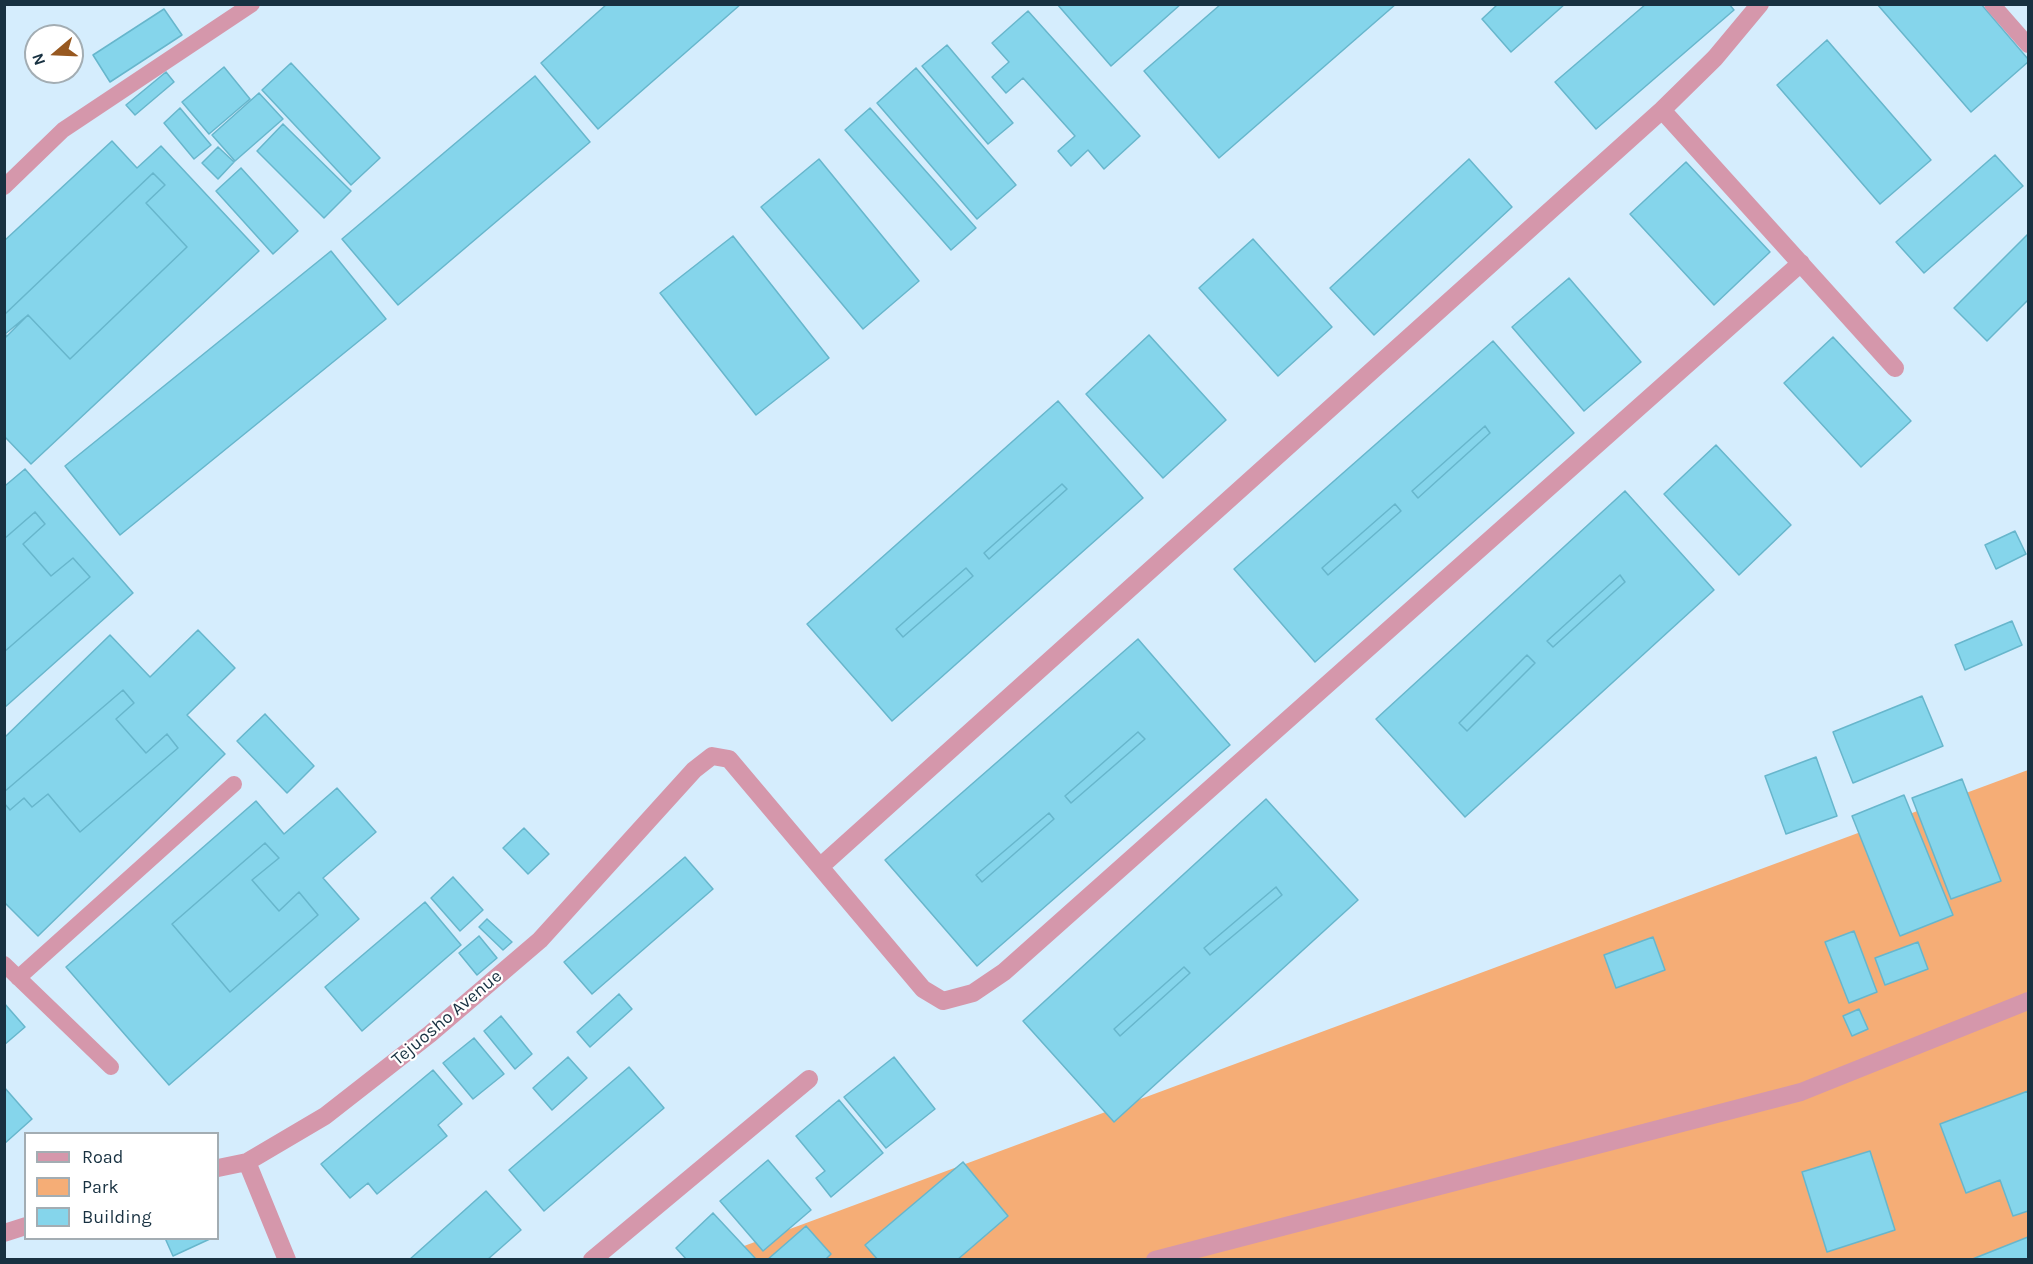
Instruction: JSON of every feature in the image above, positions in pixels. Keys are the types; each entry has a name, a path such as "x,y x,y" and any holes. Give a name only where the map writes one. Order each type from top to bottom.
{"street":[{"path":"821,866 1662,110 1715,58 1760,4"},
{"path":"1662,110 1894,368"},
{"name":"Tejuosho Avenue","path":"219,1168 247,1162 325,1116 430,1034 540,940 694,770 712,756 729,759 923,989 943,1001 973,993 1004,972 1801,263"},
{"path":"1155,1260 1801,1092 2028,1001"},
{"path":"592,1260 809,1078"},
{"path":"247,1162 287,1260"},
{"path":"4,1233 24,1227"}],"lane":[{"path":"4,187 63,130 252,4"},
{"path":"1992,4 2028,45"},
{"path":"18,978 234,784"},
{"path":"4,964 111,1067"}],"green space":[{"path":"2028,770 2028,1259 709,1259"}],"building":[{"path":"607,4 741,4 598,129 541,63"},
{"path":"1057,4 1181,4 1111,66"},
{"path":"1221,4 1396,4 1219,158 1144,71"},
{"path":"1498,4 1565,4 1511,52 1482,19"},
{"path":"1646,4 1729,4 1734,10 1596,129 1555,82"},
{"path":"1877,4 1981,4 2028,59 2028,62 1971,112"},
{"path":"164,9 182,35 110,82 93,55"},
{"path":"1028,11 1140,136 1104,169 1088,150 1071,166 1058,151 1075,136 1023,78 1006,93 992,77 1009,62 992,43"},
{"path":"1827,40 1931,160 1880,204 1777,85"},
{"path":"947,45 1013,123 988,144 922,66"},
{"path":"291,63 380,158 351,185 262,90"},
{"path":"224,67 250,99 209,134 182,102"},
{"path":"916,68 1016,185 977,219 877,103"},
{"path":"166,72 174,82 135,115 126,105"},
{"path":"535,76 590,142 398,305 342,239"},
{"path":"259,93 283,119 235,161 212,135"},
{"path":"180,108 211,145 194,159 164,123"},
{"path":"870,108 976,228 951,250 845,130"},
{"path":"283,124 351,191 324,218 257,151"},
{"path":"112,141 137,168 161,146 259,251 31,464 4,436 4,335 28,315 70,359 187,247 146,203 165,185 153,173 4,315 4,241"},
{"path":"218,147 234,162 218,179 202,163"},
{"path":"1995,155 2023,186 1924,273 1896,242"},
{"path":"819,159 919,281 863,329 761,207"},
{"path":"1469,159 1512,207 1374,335 1330,288"},
{"path":"1686,162 1770,252 1714,305 1630,214"},
{"path":"241,168 298,231 273,254 216,191"},
{"path":"153,173 165,185 146,203 187,247 70,359 28,315 6,337 4,315"},
{"path":"2028,234 2028,300 1987,341 1954,308"},
{"path":"733,236 829,358 756,415 660,293"},
{"path":"1253,239 1332,327 1278,376 1199,288"},
{"path":"331,251 386,319 120,535 65,466"},
{"path":"1569,278 1641,362 1584,411 1512,327"},
{"path":"1149,335 1226,420 1163,478 1086,394"},
{"path":"1833,337 1911,421 1861,467 1784,383"},
{"path":"1493,341 1574,433 1315,662 1234,569","holes":["1485,426 1490,433 1418,498 1412,491","1395,504 1401,511 1328,575 1322,568"]},
{"path":"1058,401 1143,498 892,721 807,624","holes":["1062,484 1067,489 989,559 984,553","966,568 973,576 903,637 896,629"]},
{"path":"1485,426 1490,433 1418,498 1412,491"},
{"path":"1716,445 1791,525 1739,575 1664,494"},
{"path":"25,469 133,593 4,708 4,652 90,577 73,558 51,576 23,544 45,524 35,512 4,539 4,483 6,485"},
{"path":"1062,484 1067,489 989,559 984,553"},
{"path":"1625,491 1714,590 1465,817 1376,719","holes":["1620,575 1625,582 1553,647 1547,641","1527,655 1535,663 1467,731 1459,723"]},
{"path":"1395,504 1401,511 1328,575 1322,568"},
{"path":"35,512 45,524 23,544 51,576 73,558 90,577 4,652 4,539"},
{"path":"2015,531 2026,554 1996,569 1985,545"},
{"path":"966,568 973,576 903,637 896,629"},
{"path":"1620,575 1625,582 1553,647 1547,641"},
{"path":"2012,621 2022,645 1965,670 1955,645"},
{"path":"198,630 235,668 187,715 225,754 38,936 4,902 4,803 10,810 24,798 32,807 48,794 80,832 178,748 167,734 146,753 116,719 134,703 123,690 4,792 4,738 110,635 150,677"},
{"path":"1138,639 1230,745 977,966 885,860","holes":["1138,732 1145,739 1071,803 1065,796","1049,813 1054,819 982,882 976,875"]},
{"path":"1527,655 1535,663 1467,731 1459,723"},
{"path":"123,690 134,703 116,719 146,753 167,734 178,748 80,832 48,794 32,807 24,798 10,810 4,803 4,792"},
{"path":"1922,696 1943,746 1853,783 1833,732"},
{"path":"265,714 314,766 287,793 237,741"},
{"path":"1138,732 1145,739 1071,803 1065,796"},
{"path":"1816,757 1837,816 1786,834 1765,776"},
{"path":"1962,779 2001,881 1951,899 1912,798"},
{"path":"337,788 376,832 323,878 359,919 169,1085 66,967 256,801 284,834","holes":["265,843 279,858 252,880 279,911 299,892 318,915 230,992 172,924"]},
{"path":"1904,795 1953,915 1900,936 1852,816"},
{"path":"1266,799 1358,900 1114,1122 1023,1021","holes":["1276,887 1282,895 1210,955 1204,948","1184,967 1190,973 1120,1036 1114,1029"]},
{"path":"1049,813 1054,819 982,882 976,875"},
{"path":"524,828 549,854 528,874 503,848"},
{"path":"265,843 279,858 252,880 279,911 299,892 318,915 230,992 172,924"},
{"path":"685,857 713,889 592,994 564,962"},
{"path":"453,877 483,910 460,931 431,898"},
{"path":"1276,887 1282,895 1210,955 1204,948"},
{"path":"425,902 461,945 362,1031 325,987"},
{"path":"487,919 512,942 503,950 479,927"},
{"path":"1854,931 1877,992 1849,1003 1825,942"},
{"path":"479,936 497,958 477,975 459,953"},
{"path":"1653,937 1665,970 1616,988 1604,955"},
{"path":"1918,942 1928,969 1885,985 1875,958"},
{"path":"1184,967 1190,973 1120,1036 1114,1029"},
{"path":"619,994 632,1009 590,1047 577,1032"},
{"path":"4,1003 25,1027 4,1045"},
{"path":"1859,1009 1868,1029 1852,1036 1843,1016"},
{"path":"501,1016 532,1054 515,1069 484,1031"},
{"path":"474,1038 504,1074 473,1099 443,1063"},
{"path":"568,1057 587,1078 552,1110 533,1088"},
{"path":"894,1057 935,1109 886,1148 844,1097"},
{"path":"629,1067 664,1108 544,1211 509,1170"},
{"path":"433,1070 462,1104 438,1125 447,1136 377,1194 368,1183 350,1198 321,1164"},
{"path":"4,1087 32,1119 4,1144"},
{"path":"2028,1091 2028,1211 2013,1216 2000,1180 1966,1193 1940,1124"},
{"path":"839,1100 883,1153 831,1197 816,1178 825,1171 796,1136"},
{"path":"1870,1151 1895,1230 1827,1252 1802,1172"},
{"path":"768,1160 811,1210 763,1251 720,1201"},
{"path":"963,1162 1008,1216 957,1260 878,1260 865,1245"},
{"path":"486,1191 521,1230 487,1260 409,1260"},
{"path":"713,1213 755,1258 753,1260 687,1260 676,1248"},
{"path":"806,1226 831,1254 825,1260 767,1260"},
{"path":"2028,1237 2028,1260 1970,1260"},
{"path":"166,1240 208,1240 173,1256"}]}
